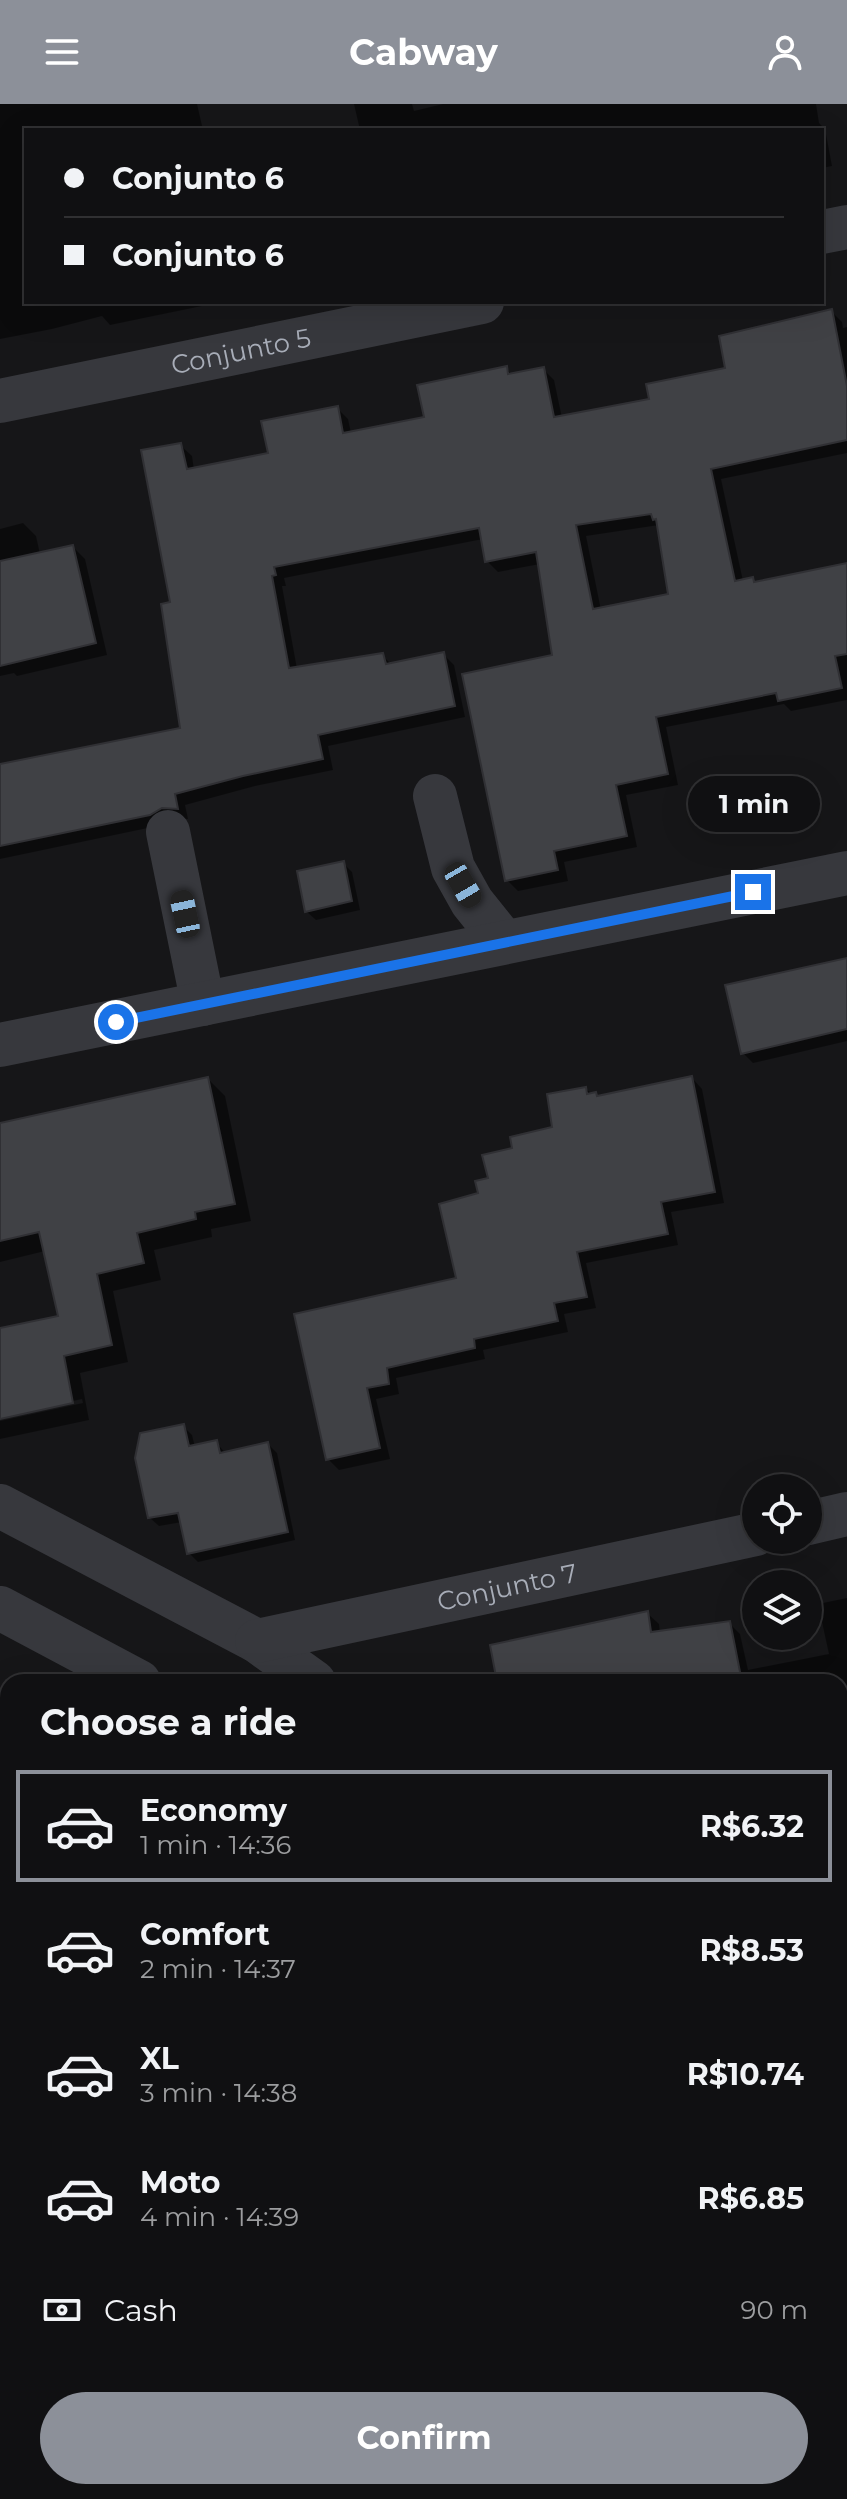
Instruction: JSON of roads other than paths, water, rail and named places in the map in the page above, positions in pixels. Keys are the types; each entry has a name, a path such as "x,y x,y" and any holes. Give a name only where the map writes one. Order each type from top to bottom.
{"street":[{"path":"824,232 847,227"},
{"name":"Conjunto 5","path":"0,401 472,304"},
{"path":"435,796 453,868 472,902 504,942"},
{"path":"168,832 203,1004"},
{"path":"0,1045 847,873"},
{"path":"0,1506 257,1641 303,1674"},
{"path":"822,1520 847,1514"},
{"name":"Conjunto 7","path":"257,1641 742,1537"},
{"path":"0,1608 124,1674"}]}
